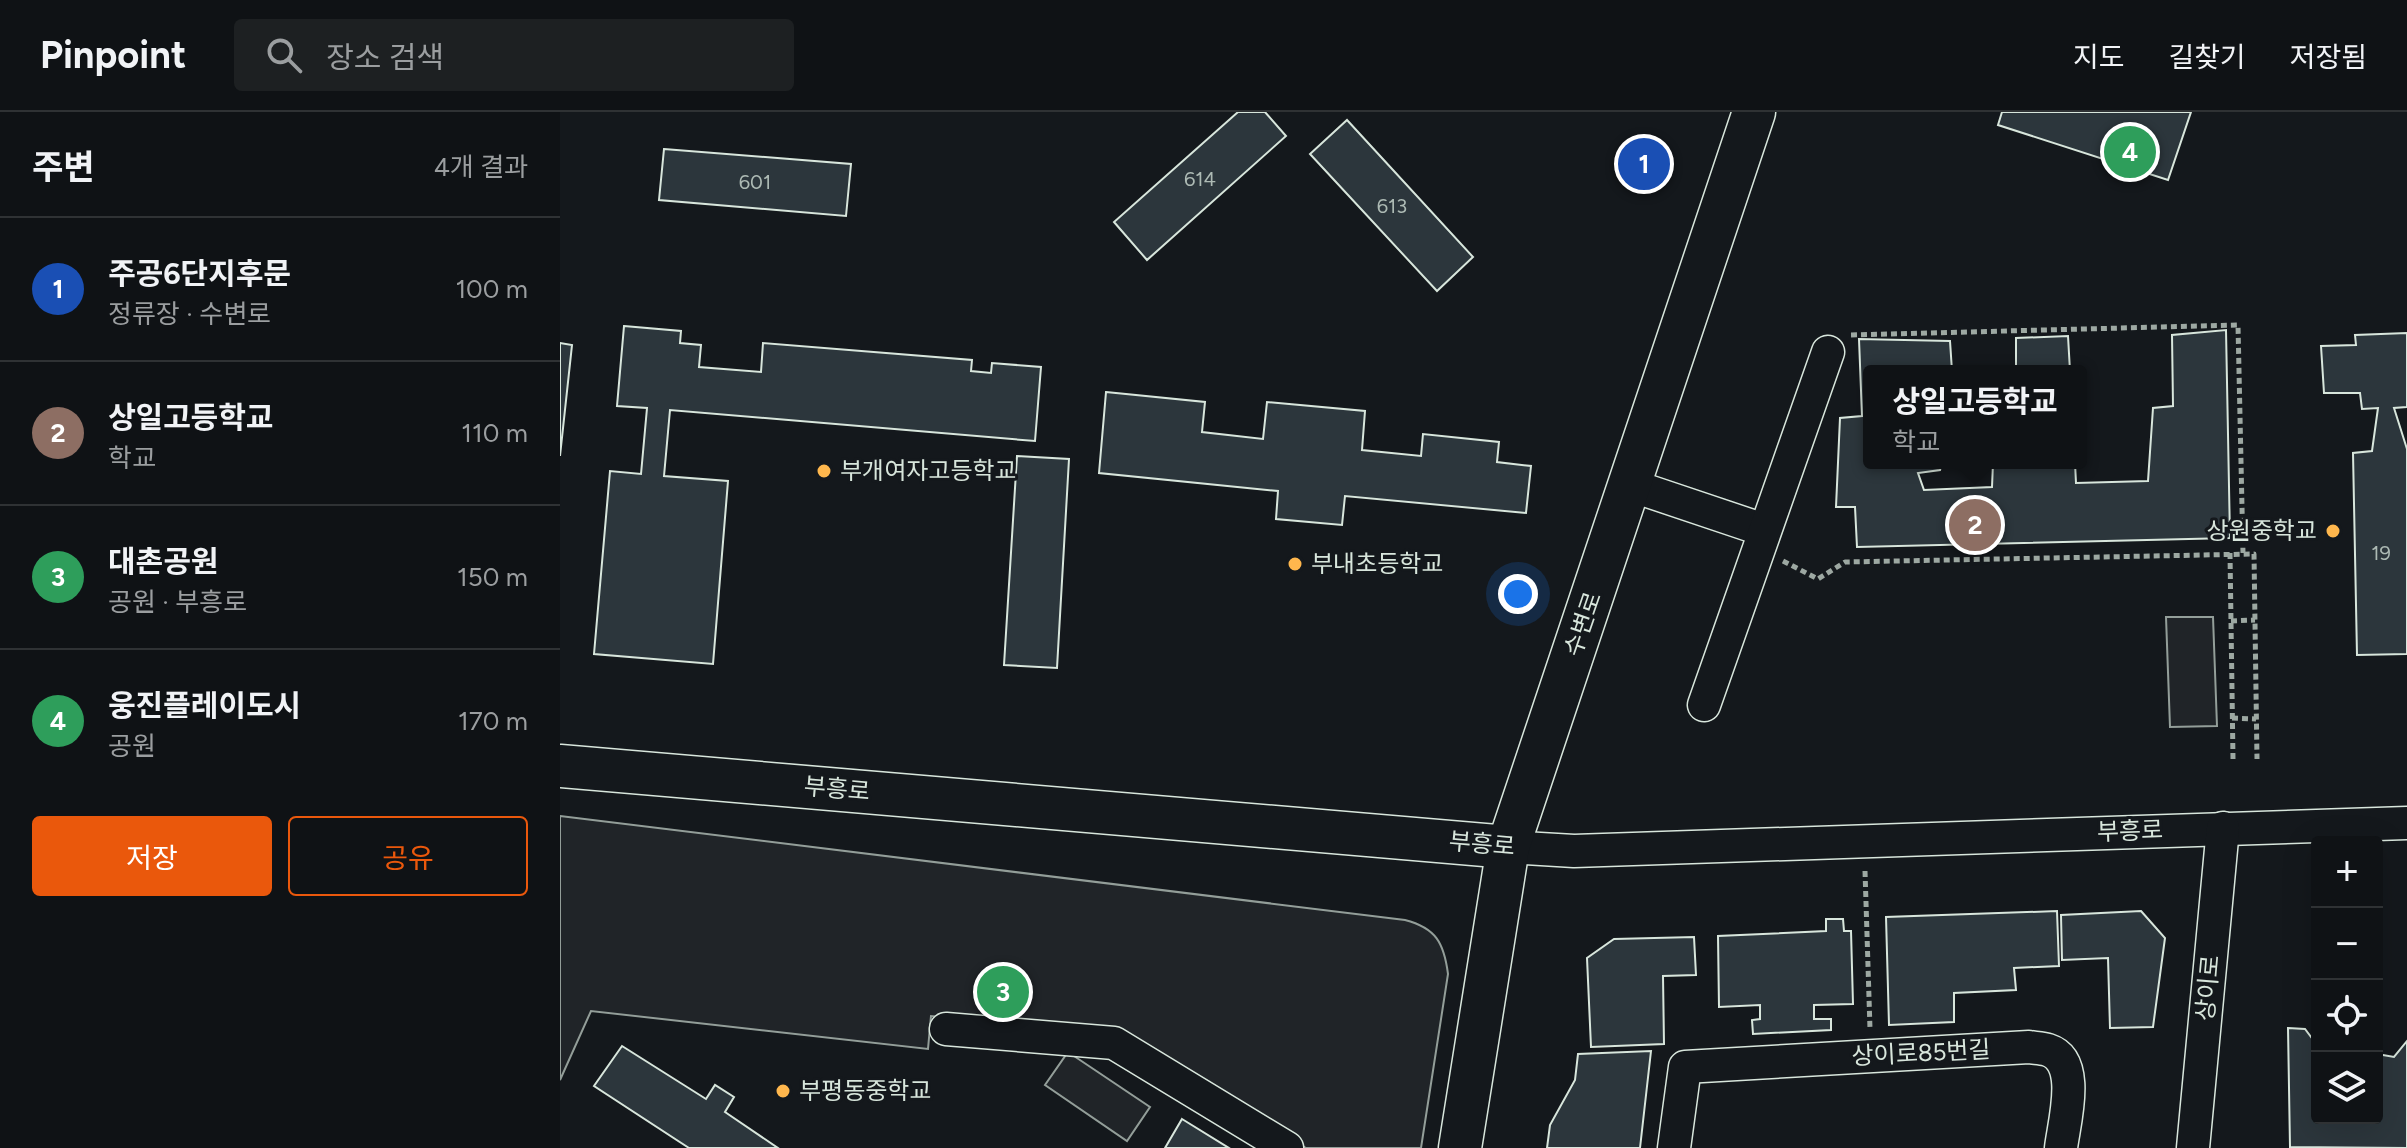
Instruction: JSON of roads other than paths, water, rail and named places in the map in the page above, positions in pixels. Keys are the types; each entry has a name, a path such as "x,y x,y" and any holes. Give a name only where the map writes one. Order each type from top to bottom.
{"main road":[{"name":"수변로","path":"1460,1148 1508,847 1754,112"},
{"name":"부흥로","path":"560,766 1508,847"}],"street":[{"path":"1704,705 1828,352"},
{"path":"1630,485 1761,539"},
{"name":"부흥로","path":"1508,847 1574,851 2407,823"},
{"name":"상이로","path":"2193,1148 2223,828"},
{"path":"946,1029 1114,1043 1287,1148"},
{"name":"상이로85번길","path":"1674,1148 1685,1067 2029,1047 2050,1050 2064,1062 2070,1080 2061,1148"}],"place":[{"name":"웅진플레이도시","path":"2130,152"},
{"name":"주공6단지후문","path":"1644,164"},
{"name":"부개여자고등학교","path":"824,471"},
{"name":"상일고등학교","path":"1975,525"},
{"name":"상원중학교","path":"2333,531"},
{"name":"부내초등학교","path":"1295,564"},
{"name":"대촌공원","path":"1003,992"},
{"name":"부평동중학교","path":"783,1091"}]}
